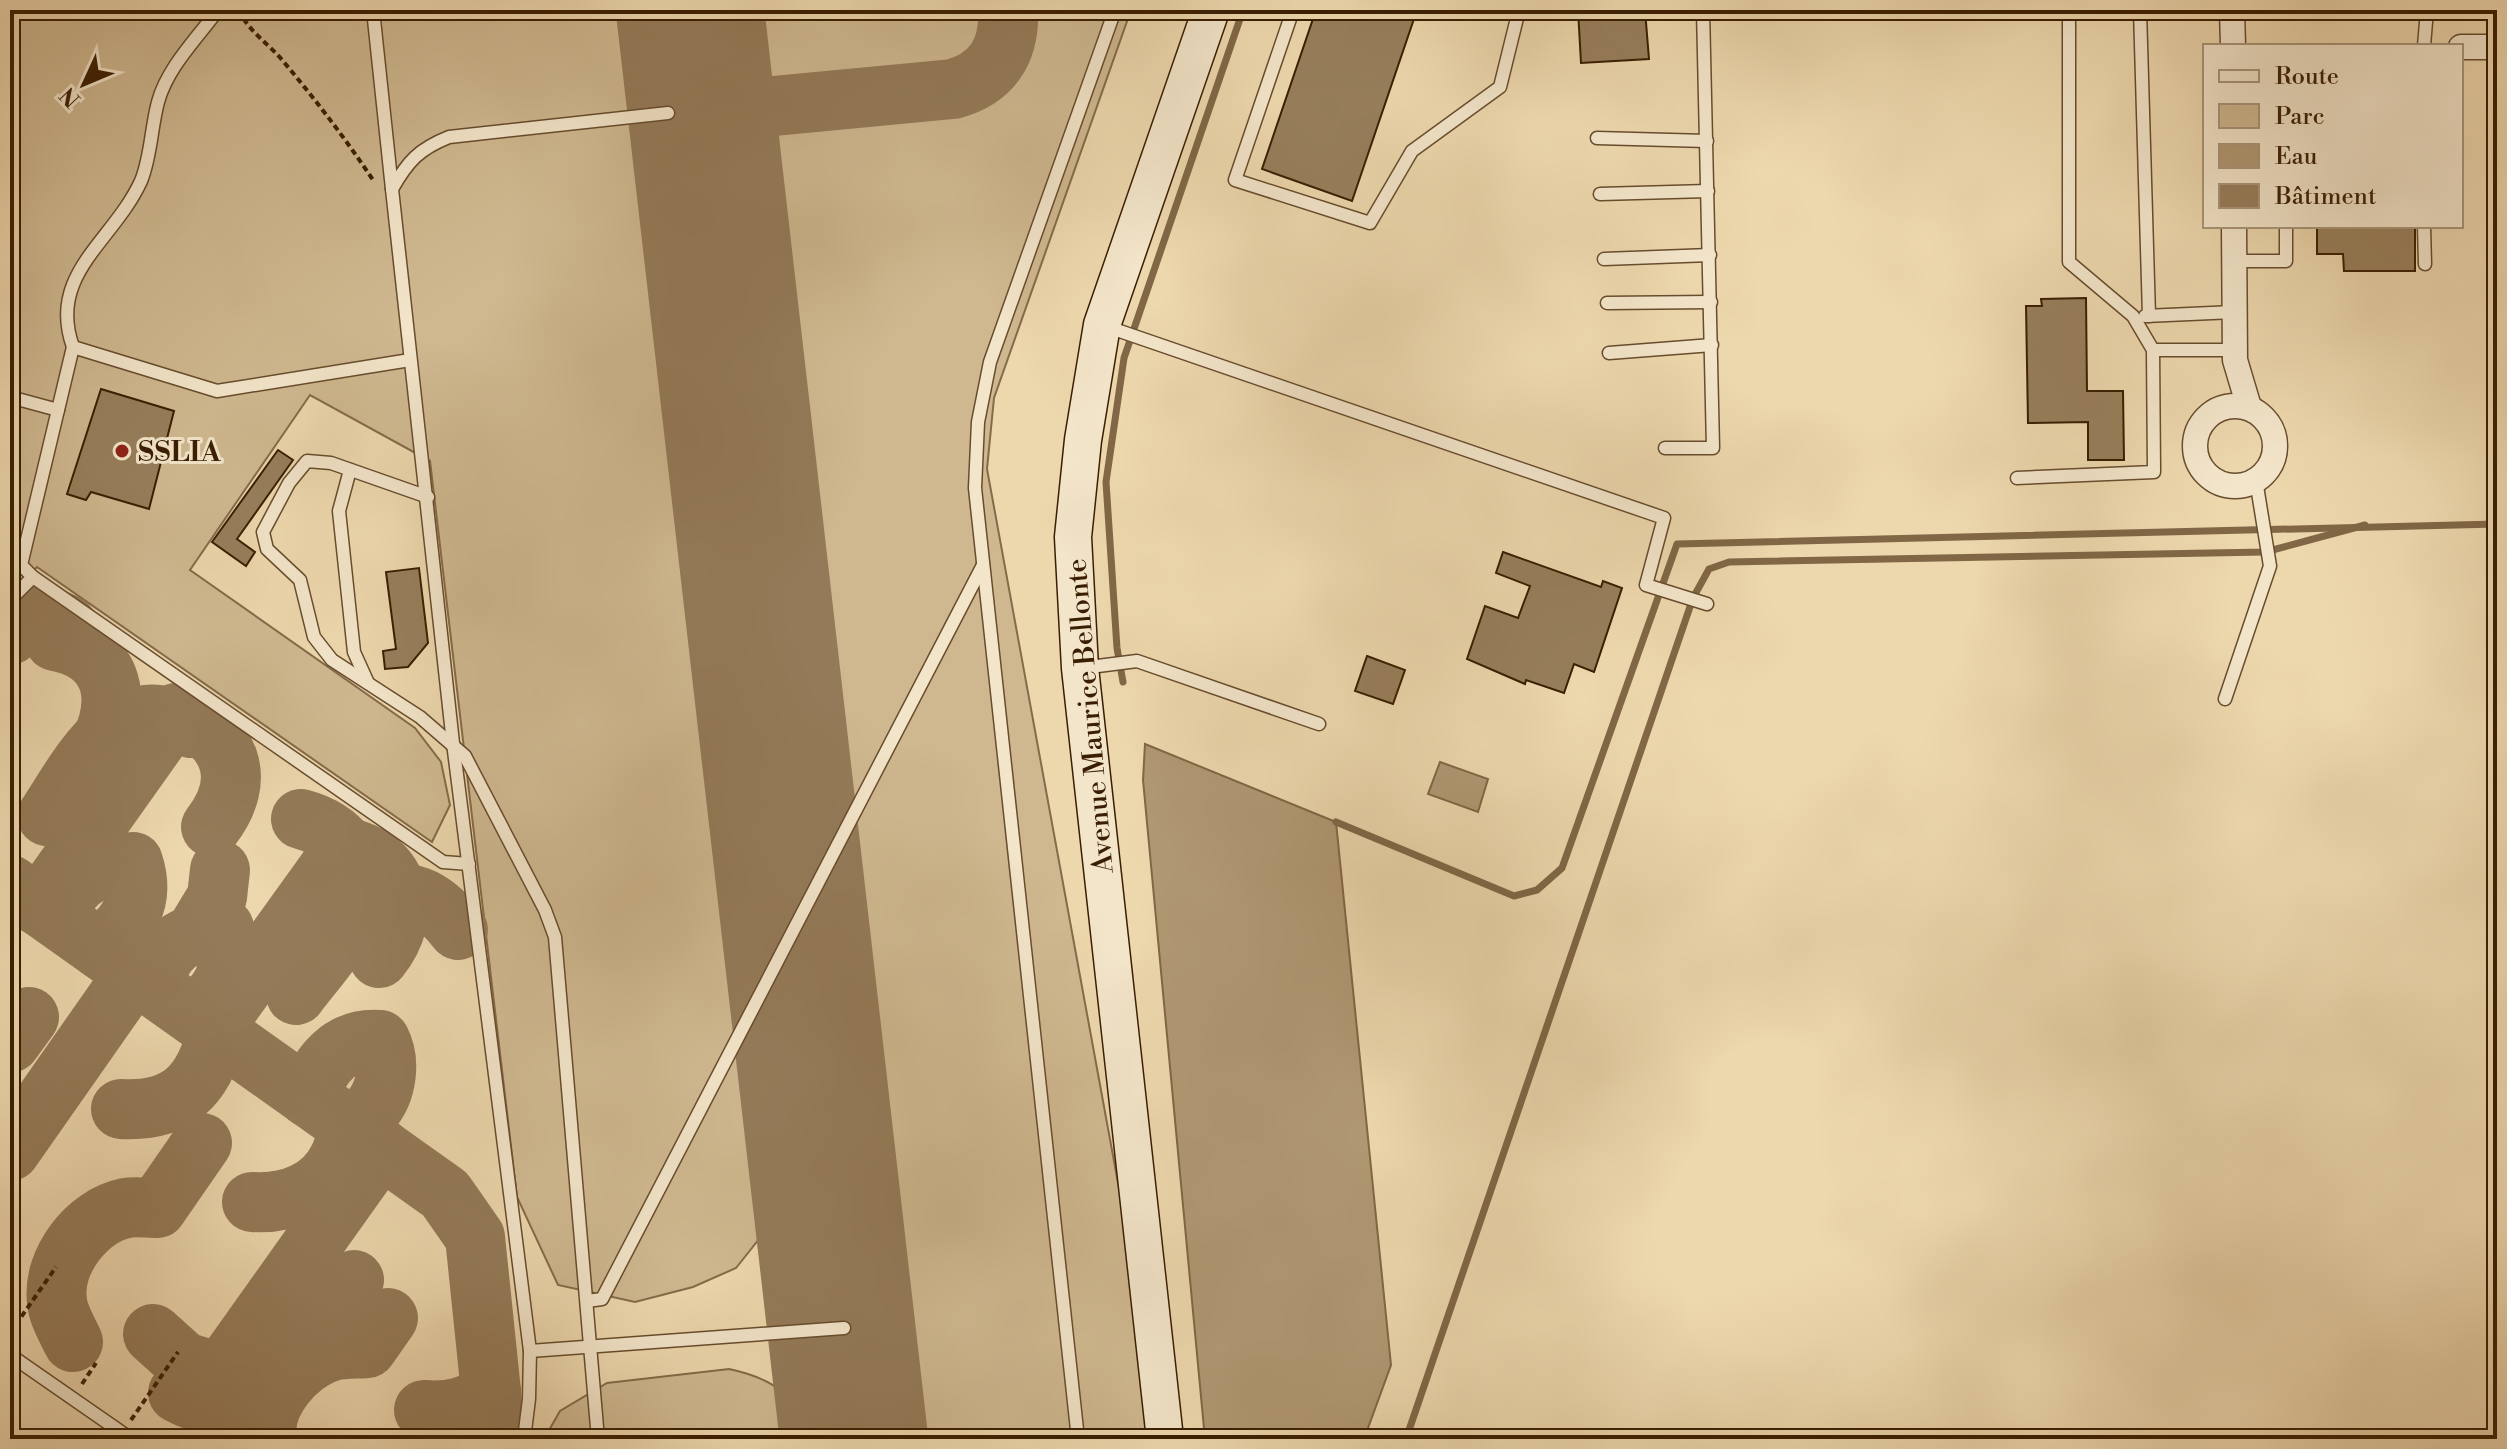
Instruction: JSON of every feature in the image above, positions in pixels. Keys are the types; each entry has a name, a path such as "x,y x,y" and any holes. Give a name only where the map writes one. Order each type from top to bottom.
{"street":[{"name":"Avenue Maurice Bellonte","path":"1165,1439 1092,666 1073,537 1083,440 1110,328 1211,10"},
{"path":"2232,10 2233,44"},
{"path":"2463,47 2497,47"},
{"path":"2234,228 2235,355 2249,407"},
{"path":"2218,409 2235,355"},
{"path":"2249,407 2265,418 2275,439 2272,462 2256,480 2229,486 2215,481 2200,465 2195,445 2197,432 2208,415 2218,409 2249,407"}],"lane":[{"path":"218,10 175,68 158,99 143,175 128,209 76,273 64,321 73,347 21,565 33,577 443,862 469,864"},
{"path":"373,10 392,209 428,497 453,743 530,1351 524,1439"},
{"path":"1078,1439 975,488 978,422 990,362 1115,10"},
{"path":"1293,10 1235,180 1370,223 1412,151 1500,87 1519,10"},
{"path":"1665,448 1713,448 1703,10"},
{"path":"2017,478 2154,472 2153,350 2133,316 2069,262 2069,10"},
{"path":"2140,10 2149,316"},
{"path":"2424,44 2427,10"},
{"path":"392,189 407,163 423,148 449,137 668,113"},
{"path":"1597,138 1707,141"},
{"path":"1600,194 1708,191"},
{"path":"2234,261 2286,261 2286,228"},
{"path":"2424,228 2425,264"},
{"path":"1604,259 1710,255"},
{"path":"1607,303 1711,302"},
{"path":"2133,316 2234,312"},
{"path":"1110,328 1664,518 1646,585 1707,604"},
{"path":"1609,353 1712,345"},
{"path":"73,347 217,391 410,360"},
{"path":"2153,350 2235,355"},
{"path":"10,397 58,410"},
{"path":"428,497 350,470 307,461 289,483 263,532 267,549 300,580 314,637 332,660 453,743 465,756 505,831 555,937 598,1439"},
{"path":"350,470 339,511 354,652 368,683"},
{"path":"2225,699 2270,566 2256,480"},
{"path":"587,1301 602,1299 983,565"},
{"path":"10,600 33,577"},
{"path":"1092,666 1134,661 1319,724"},
{"path":"530,1351 844,1328"},
{"path":"10,1355 131,1439"}],"path":[{"path":"239,10 245,23 271,47 326,112 392,209"},
{"path":"10,1333 56,1267"},
{"path":"131,1420 178,1352"},
{"path":"80,1386 96,1363"}],"green space":[{"path":"18,10 657,10 776,1027 770,1030 779,1156 769,1213 759,1239 736,1268 693,1287 635,1302 558,1285 517,1197 430,461 310,395 190,570 415,728 441,762 450,805 432,842 37,567 10,593 10,40"},
{"path":"725,10 988,10 988,30 979,54 957,73 769,96 755,90 738,73 730,50"},
{"path":"1020,10 1131,10 994,398 987,469 1165,1439 888,1439 745,176 753,148 772,128 953,107 983,92 1005,71 1013,58 1018,44"},
{"path":"729,1369 759,1378 782,1391 799,1411 814,1439 544,1439 560,1411 607,1383"}],"water":[{"path":"1145,744 1336,822 1391,1365 1364,1439 1205,1439 1143,780"},
{"path":"1440,762 1488,779 1478,812 1428,794"}],"building":[{"path":"1316,10 1417,10 1352,201 1262,169"},
{"path":"1578,10 1645,10 1649,59 1581,63"},
{"path":"2317,228 2415,228 2415,271 2344,271 2343,254 2317,254"},
{"path":"2086,298 2087,391 2123,391 2124,460 2088,460 2088,422 2028,423 2026,306 2042,306 2041,299"},
{"name":"SSLIA","path":"101,389 174,411 149,509 91,492 86,500 67,494"},
{"path":"278,450 293,460 237,539 255,552 246,566 212,542"},
{"path":"1503,552 1601,587 1603,581 1622,588 1594,672 1574,664 1564,693 1526,680 1525,684 1467,659 1485,606 1518,618 1530,586 1496,573"},
{"path":"419,568 428,643 408,667 385,669 383,651 396,649 386,572"},
{"path":"1367,656 1405,670 1393,704 1355,691"}],"waterway":[{"path":"1123,682 1117,648 1106,482 1124,358 1243,10"},
{"path":"1336,822 1514,896 1537,890 1562,868 1677,544 2497,524"},
{"path":"1406,1439 1693,598 1709,569 1729,562 2265,552 2365,525"}],"taxiway":[{"path":"694,48 711,92 733,110 953,89 979,78 996,60 1006,38 1008,10"},
{"path":"710,182 714,157 722,137 735,122 757,109"},
{"path":"10,635 29,608 66,624 78,638"},
{"path":"55,641 77,648 93,658 104,671 110,687 108,723 91,760"},
{"path":"39,906 176,713 210,733 221,745 228,760 231,775 229,791 223,809 211,827"},
{"path":"47,816 88,755 104,736 123,723 143,715 166,716 191,728"},
{"path":"296,995 347,925 356,906 360,886 357,867 342,842 327,829 301,819"},
{"path":"213,1029 344,847 364,853 379,863 397,890 397,924 379,958"},
{"path":"61,910 80,881 110,866 133,862 137,889 132,911 127,921 100,949"},
{"path":"200,925 217,897 220,870"},
{"path":"10,885 445,1194 475,1237 492,1412 482,1439"},
{"path":"367,901 394,893 418,897 439,909 458,930"},
{"path":"152,986 162,960 177,944 197,933 224,928 229,951 227,972 218,990 202,1008"},
{"path":"10,1151 134,974"},
{"path":"10,1043 29,1017"},
{"path":"121,1109 158,1106 186,1092 205,1067 217,1032"},
{"path":"252,1202 279,1201 304,1193 333,1168 350,1130 369,1112 381,1094 386,1067 380,1040 354,1043 334,1055 319,1073 308,1097"},
{"path":"73,1342 59,1311 57,1286 66,1256 75,1242 98,1220 112,1213 130,1207 157,1208 202,1143"},
{"path":"153,1334 184,1362 221,1373 381,1148"},
{"path":"178,1393 209,1404 236,1403 261,1393 283,1376 303,1353 354,1280"},
{"path":"267,1439 270,1412 276,1398 294,1374 329,1352 367,1348 388,1318"},
{"path":"424,1410 459,1407 491,1392"}],"runway":[{"path":"690,10 854,1439"}],"place":[{"name":"SSLIA","path":"122,451"}]}
